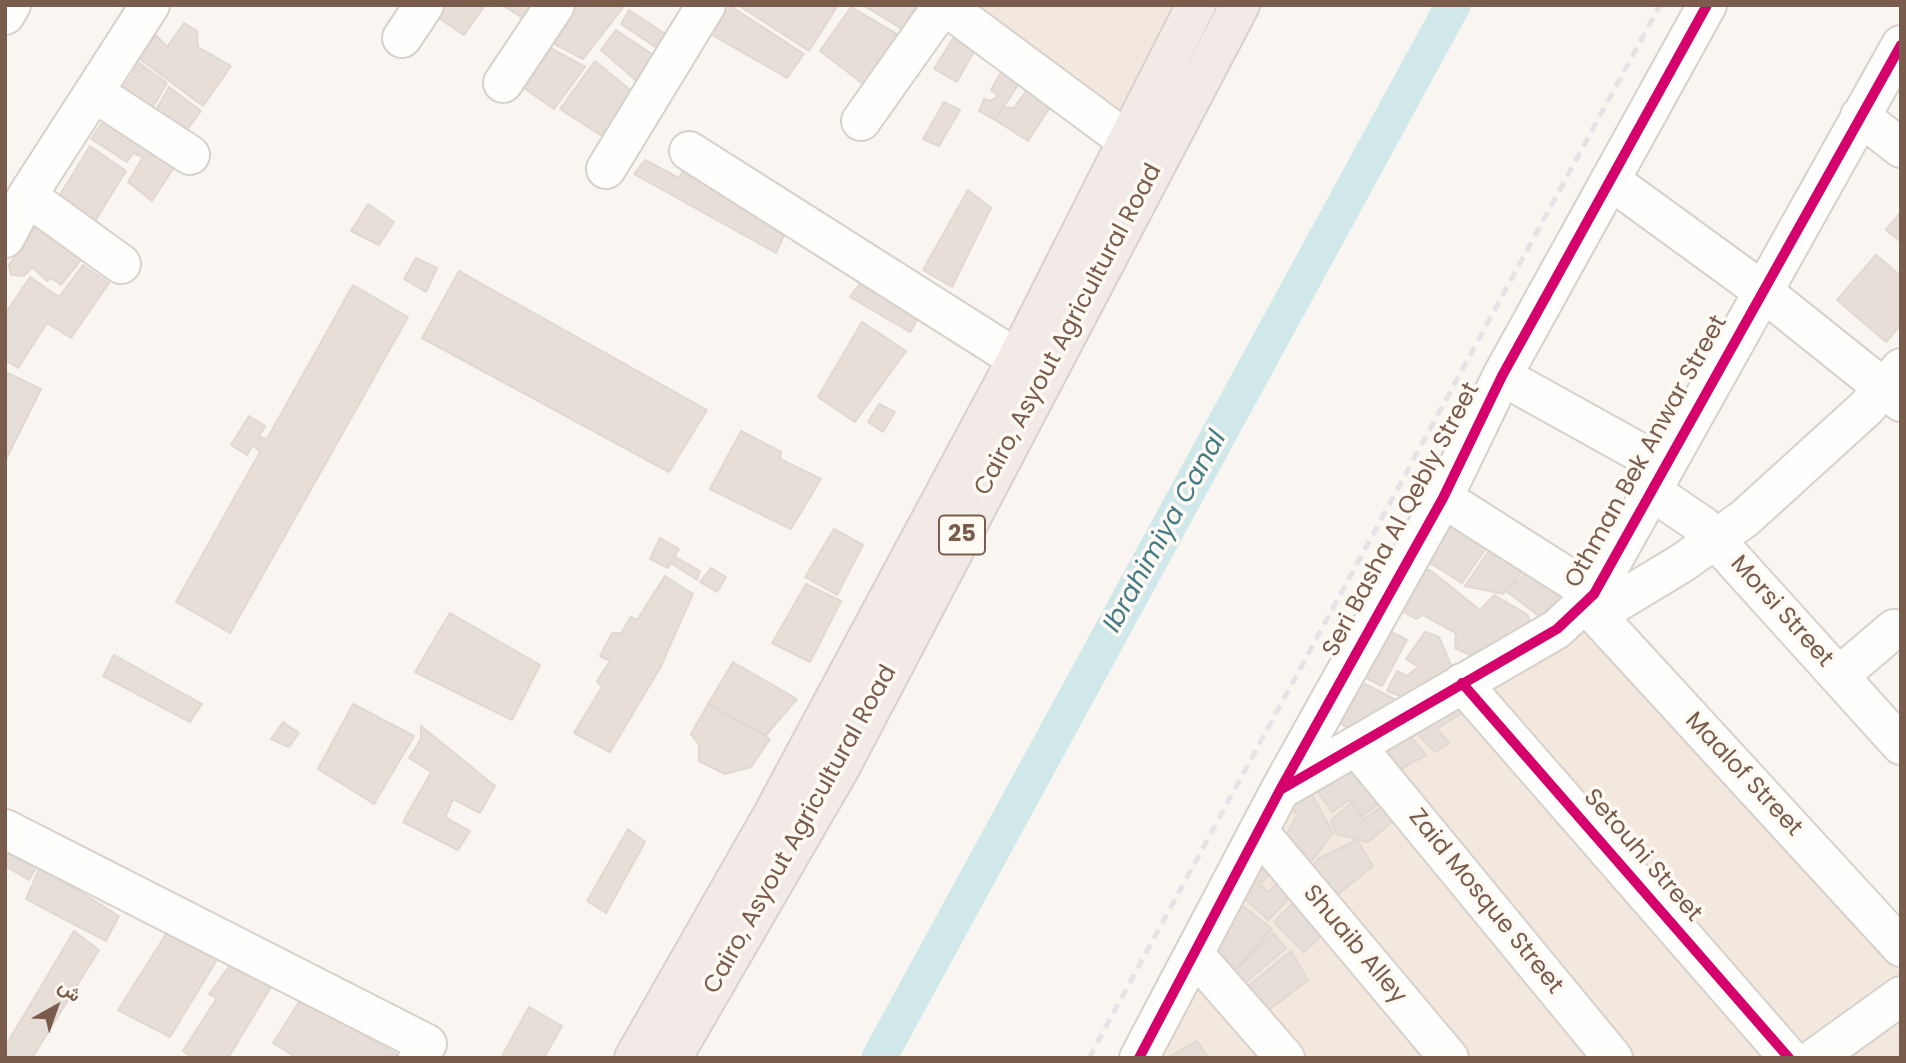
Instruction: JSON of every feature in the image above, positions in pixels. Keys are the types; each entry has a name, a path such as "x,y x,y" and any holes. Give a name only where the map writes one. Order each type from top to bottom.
{"highway":[{"name":"Cairo, Asyout Agricultural Road","path":"635,1058 766,828 1017,359 1196,5"},
{"name":"Cairo, Asyout Agricultural Road","path":"672,1058 839,768 1240,5"}],"street":[{"path":"5,15 12,5"},
{"path":"5,238 27,197 150,5"},
{"path":"402,38 424,5"},
{"path":"503,83 555,5"},
{"path":"606,169 706,5"},
{"path":"861,121 943,5 1126,140"},
{"name":"Seri Basha Al Qebly Street","path":"1139,1058 1280,790 1443,498 1502,376 1707,5"},
{"name":"Othman Bek Anwar Street","path":"1280,790 1556,629 1592,604 1657,478 1901,45"},
{"path":"95,93 190,155"},
{"path":"1860,116 1901,148"},
{"path":"689,151 1017,359"},
{"path":"1592,604 1716,540 1895,386 1611,180"},
{"path":"27,197 121,264"},
{"name":"Morsi Street","path":"1502,376 1657,478 1901,745"},
{"name":"Maalof Street","path":"1443,498 1592,604 1901,947"},
{"path":"1839,676 1894,629"},
{"name":"Setouhi Street","path":"1462,683 1789,1058"},
{"name":"Zaid Mosque Street","path":"1356,746 1613,1058"},
{"path":"5,829 427,1044 418,1058"},
{"name":"Shuaib Alley","path":"1259,832 1449,1058"},
{"path":"1194,954 1285,1058"},
{"path":"1815,1058 1901,996"}],"shaded area":[{"path":"946,5 1194,5 1126,139"},
{"path":"1572,618 1901,947 1901,1058 1143,1058 1280,790"}],"building":[{"path":"436,5 485,5 464,35 431,13"},
{"path":"502,5 542,5 529,22"},
{"path":"573,5 625,5 583,59 549,41"},
{"path":"718,5 729,5 804,54 787,78 700,28"},
{"path":"738,5 838,5 809,51"},
{"path":"863,5 919,5 905,31"},
{"path":"851,7 897,34 866,86 820,51"},
{"path":"629,10 667,35 657,48 621,24"},
{"path":"184,23 197,31 198,47 231,66 203,106 137,57 156,35 167,47"},
{"path":"616,30 659,59 641,85 601,50"},
{"path":"957,32 977,46 957,82 934,69"},
{"path":"547,46 585,67 554,109 518,84"},
{"path":"1009,58 1026,73 995,120 979,111 984,99 990,101 998,96 991,90"},
{"path":"595,61 634,93 605,138 560,109"},
{"path":"139,63 167,83 146,119 116,100"},
{"path":"1019,84 1058,95 1028,141 995,120 1003,107 1014,108 1026,91"},
{"path":"169,87 201,111 181,138 151,119"},
{"path":"944,102 960,110 939,146 923,139"},
{"path":"111,110 182,155 152,201 128,182 143,157 133,153 127,162 91,139"},
{"path":"90,146 126,171 90,229 53,206"},
{"path":"645,160 679,178 687,165 740,198 738,205 786,230 776,253 634,174"},
{"path":"968,190 991,208 952,287 923,270"},
{"path":"368,204 394,222 379,245 351,231"},
{"path":"1901,212 1901,242 1886,230"},
{"path":"41,218 89,250 61,285 51,278 47,281 32,267 24,276 11,275 9,265"},
{"path":"1876,255 1901,276 1901,324 1886,342 1837,300"},
{"path":"416,258 437,268 426,292 404,279"},
{"path":"83,265 109,283 71,338 47,323 18,368 5,360 5,314 30,277 59,297"},
{"path":"459,271 707,410 669,472 422,338"},
{"path":"862,281 922,312 910,332 850,297"},
{"path":"353,285 408,317 230,633 176,602 260,452 253,445 247,455 231,445 249,416 265,426 259,437 267,439"},
{"path":"862,322 906,351 855,422 818,397"},
{"path":"5,372 41,389 5,461"},
{"path":"879,404 895,412 883,432 868,422"},
{"path":"741,431 781,452 780,459 821,479 791,529 710,489"},
{"path":"1447,523 1489,544 1462,583 1425,560"},
{"path":"834,529 863,545 837,595 805,577"},
{"path":"660,538 679,549 668,568 650,559"},
{"path":"1496,540 1529,564 1503,594 1465,586"},
{"path":"674,556 700,571 697,580 671,563"},
{"path":"711,568 726,577 717,592 700,582"},
{"path":"1424,570 1430,570 1480,610 1494,595 1528,615 1530,626 1479,659 1455,648 1456,633 1423,615 1416,619 1398,609"},
{"path":"1530,570 1573,597 1547,622 1506,591"},
{"path":"665,576 693,594 660,668 610,752 574,733 602,687 597,681 610,661 600,656 612,633 621,633 631,617 637,620"},
{"path":"806,584 841,601 810,662 772,643"},
{"path":"450,613 540,665 512,720 415,672"},
{"path":"1388,630 1407,640 1382,686 1360,675"},
{"path":"1425,632 1439,637 1453,670 1408,699 1387,691 1397,671 1407,676 1418,667 1406,659"},
{"path":"114,655 202,704 190,722 103,676"},
{"path":"733,662 797,699 766,735 708,704"},
{"path":"1361,682 1406,705 1357,736 1338,721"},
{"path":"1448,699 1464,711 1437,729 1449,743 1435,752 1409,725"},
{"path":"353,704 414,736 374,804 318,769"},
{"path":"708,704 770,739 751,767 725,774 699,761 699,745 691,734"},
{"path":"283,722 299,733 289,747 271,739"},
{"path":"421,726 495,786 480,813 453,799 445,817 470,831 458,850 403,822 431,772 409,758 421,739"},
{"path":"1402,727 1426,755 1388,776 1367,748"},
{"path":"1352,754 1388,796 1363,816 1349,800 1332,812 1311,782"},
{"path":"1308,788 1333,833 1307,867 1284,838 1298,815 1290,807"},
{"path":"1390,800 1399,816 1368,842 1336,834 1331,820 1352,803 1364,820"},
{"path":"628,829 645,842 606,913 587,901"},
{"path":"1357,840 1373,866 1328,902 1306,876 1318,859"},
{"path":"1265,846 1277,864 1262,883 1248,873"},
{"path":"5,848 37,866 29,880 5,866"},
{"path":"40,867 119,916 106,941 26,899"},
{"path":"1247,875 1269,892 1284,875 1298,889 1268,920 1238,892"},
{"path":"1303,893 1330,928 1304,952 1274,922"},
{"path":"1239,903 1272,929 1235,970 1213,947"},
{"path":"175,920 221,953 170,1037 118,1010"},
{"path":"74,931 99,950 32,1058 5,1058 5,1047"},
{"path":"1273,933 1286,948 1244,984 1233,973"},
{"path":"1291,951 1308,980 1265,1013 1246,988"},
{"path":"236,957 274,982 228,1058 193,1058 183,1051 217,998 209,994"},
{"path":"301,999 400,1056 297,1058 273,1043"},
{"path":"529,1007 562,1026 544,1058 501,1058"},
{"path":"1197,1041 1209,1058 1167,1058"}],"waterway":[{"name":"Ibrahimiya Canal","path":"879,1058 1453,5"}],"railway":[{"path":"1089,1058 1660,5"}],"cycle path":[{"path":"1139,1058 1280,790 1443,498 1502,376 1707,5"},
{"path":"1280,790 1557,629 1594,594 1901,45"},
{"path":"1462,683 1789,1058"}]}
